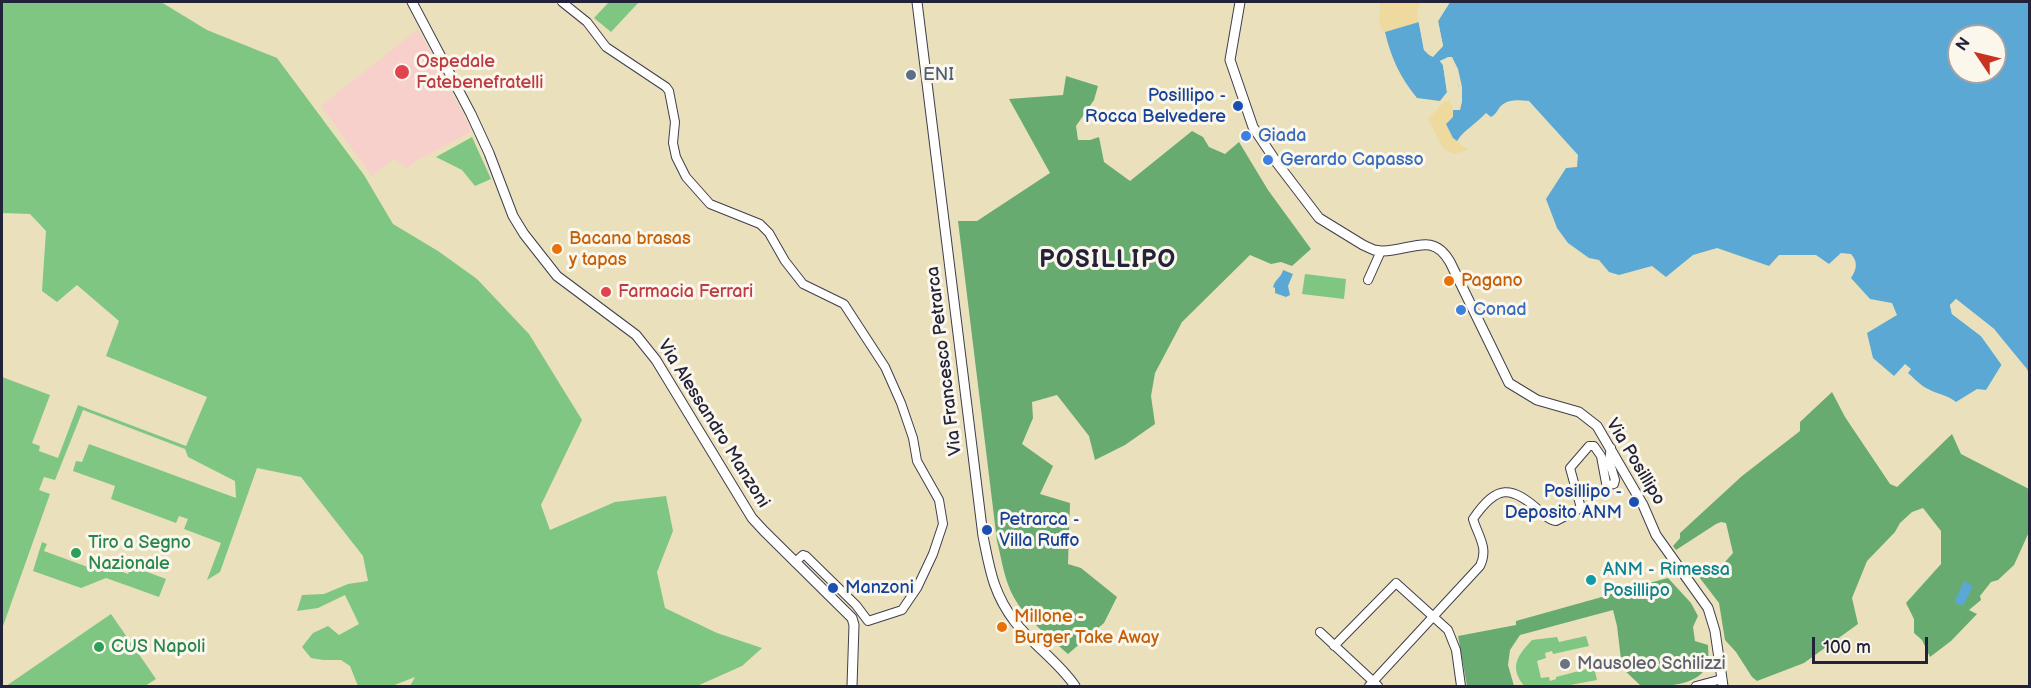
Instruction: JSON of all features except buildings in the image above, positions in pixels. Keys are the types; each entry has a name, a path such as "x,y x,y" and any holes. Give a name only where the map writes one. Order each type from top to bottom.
{"street":[{"name":"Via Alessandro Manzoni","path":"412,2 471,114 513,216 524,234 557,276 636,335 656,360 752,518 852,618 854,625 852,687"},
{"path":"562,2 587,22 606,47 666,87 669,91 675,122 673,143 676,157 693,187 717,208 760,224 769,233 802,284 844,304 885,367 901,403 913,438 917,461 939,500 943,524 918,588 902,610 868,621 856,605 806,556 803,555 795,562"},
{"name":"Via Francesco Petrarca","path":"916,2 983,536 992,580 1003,604 1016,623 1075,687"},
{"path":"1240,2 1230,60 1253,127 1283,172 1319,218 1374,250 1381,251 1368,280"},
{"name":"Via Posillipo","path":"1381,251 1429,244 1442,249 1509,383 1537,400 1567,407 1588,418 1597,426 1643,505 1656,535 1708,608 1715,631 1722,683"},
{"path":"1320,633 1373,685 1480,566 1484,548 1473,519 1494,496 1509,491 1531,503 1552,521 1556,521 1581,508 1570,468 1589,446 1594,446 1600,456 1605,482 1610,486 1614,484 1609,460 1611,448"},
{"path":"1334,646 1395,583 1451,634 1456,650 1461,687"},
{"path":"1696,687 1722,683"}],"shaded area":[{"name":"Ospedale Fatebenefratelli","path":"418,29 472,131 411,164 408,169 394,159 372,176 321,106"}],"green space":[{"path":"2,2 161,2 207,30 277,58 364,175 393,224 438,251 477,279 529,334 582,420 541,505 550,530 615,502 666,496 673,531 657,572 665,608 717,633 762,648 742,666 697,686 410,686 415,677 392,686 358,686 350,666 341,660 311,658 302,647 313,633 328,626 339,635 359,624 345,595 318,608 297,611 302,595 324,594 348,584 368,581 363,556 301,477 257,468 220,572 207,580 221,543 184,529 188,519 179,516 176,523 111,499 115,486 73,471 76,461 82,462 89,444 236,498 235,481 188,457 185,449 83,410 55,480 44,477 39,490 50,494 2,629 2,377 50,395 32,443 40,446 39,451 58,458 78,405 186,446 207,397 106,356 119,321 77,285 57,302 42,291 46,231 30,214 2,213"},
{"path":"609,2 639,2 611,32 594,18"},
{"path":"1066,76 1098,86 1094,100 1076,126 1078,140 1099,137 1104,162 1130,181 1192,131 1203,137 1209,147 1225,154 1239,142 1268,190 1311,249 1292,266 1281,262 1271,264 1250,255 1182,322 1155,373 1151,396 1155,424 1125,445 1095,460 1089,436 1057,395 1032,402 1033,418 1022,444 1053,466 1040,494 1070,503 1068,564 1081,568 1117,597 1104,623 1068,654 1034,624 1019,606 1009,587 1004,570 997,541 958,221 977,221 1050,173 1009,99 1063,95"},
{"path":"472,137 491,179 475,186 462,170 436,157"},
{"path":"1305,274 1346,279 1344,299 1302,294"},
{"path":"1832,392 1845,417 1890,484 1897,487 1952,434 1961,454 2029,489 2029,532 2014,565 1998,580 1991,582 1980,596 1981,600 1969,610 1977,614 1951,641 1930,657 1922,640 1914,633 1914,619 1906,603 1941,564 1941,531 1923,508 1912,512 1867,561 1852,598 1858,624 1804,663 1757,681 1725,640 1719,603 1696,573 1717,571 1733,553 1726,523 1716,524 1676,550 1673,546 1680,538 1680,533 1742,476 1800,431 1800,422"},
{"path":"42,542 47,544 44,551 96,570 99,563 128,574 131,566 166,579 159,597 106,578 81,588 33,571"},
{"path":"1668,578 1691,603 1698,616 1693,627 1695,641 1708,645 1705,669 1699,676 1681,684 1641,686 1622,668 1613,610 1520,635 1510,650 1508,665 1514,686 1467,686 1458,636 1516,625 1516,621 1609,595 1631,584 1649,583"},
{"name":"CUS Napoli","path":"111,614 156,679 145,686 6,686"},
{"path":"1586,636 1589,646 1553,654 1552,651 1545,653 1546,658 1537,661 1541,678 1549,677 1550,681 1556,677 1594,667 1597,680 1565,686 1524,686 1519,679 1516,667 1522,651 1532,640 1557,637 1559,642"}],"sand":[{"path":"1380,2 1418,2 1420,5 1417,13 1419,22 1385,32 1379,22"},
{"path":"1450,100 1453,110 1453,138 1468,150 1454,154 1443,148 1428,119 1444,102"}],"water":[{"path":"1450,2 2029,2 2029,374 1994,329 1956,299 1950,305 1952,314 1981,336 2002,364 1986,390 1977,389 1956,402 1922,386 1908,373 1911,369 1905,364 1894,376 1873,358 1867,333 1897,315 1892,303 1870,299 1851,278 1856,266 1851,254 1841,253 1829,264 1816,255 1779,255 1769,266 1717,248 1693,255 1666,277 1652,266 1619,275 1609,272 1599,260 1589,258 1568,243 1557,228 1546,199 1566,168 1577,167 1578,155 1529,101 1508,102 1491,117 1486,113 1457,141 1446,124 1453,117 1453,110 1460,109 1462,101 1452,57 1440,61 1443,65 1447,92 1440,101 1417,98 1393,59 1385,32 1419,22 1424,50 1433,56 1443,46 1438,21"},
{"path":"1283,270 1293,274 1288,286 1290,295 1286,297 1275,293 1273,287"},
{"path":"1964,581 1973,586 1963,606 1954,602"}],"pier":[{"path":"1446,2 1450,2 1438,21 1443,46 1433,57 1424,50 1418,19 1421,21 1427,49 1432,53 1439,45 1435,20"},
{"path":"1452,57 1458,69 1462,87 1460,110 1453,110 1452,107 1458,107 1459,87 1450,60 1445,62 1450,92 1448,95 1447,92 1443,65 1440,61"},
{"path":"1956,299 1994,329 2027,369 2030,377 1992,332 1956,303 1955,312 1983,334 2004,363 2003,367 1981,336 1952,314 1950,305"}],"place":[{"name":"Ospedale Fatebenefratelli","path":"402,72"},
{"name":"ENI","path":"911,75"},
{"name":"Posillipo - Rocca Belvedere","path":"1238,106"},
{"name":"Giada","path":"1246,136"},
{"name":"Gerardo Capasso","path":"1268,160"},
{"name":"Bacana brasas y tapas","path":"557,249"},
{"name":"Pagano","path":"1449,281"},
{"name":"Farmacia Ferrari","path":"606,292"},
{"name":"Conad","path":"1461,310"},
{"name":"Posillipo - Deposito ANM","path":"1634,502"},
{"name":"Petrarca - Villa Ruffo","path":"987,530"},
{"name":"Tiro a Segno Nazionale","path":"76,553"},
{"name":"ANM - Rimessa Posillipo","path":"1591,580"},
{"name":"Manzoni","path":"833,588"},
{"name":"Millone - Burger Take Away","path":"1002,627"},
{"name":"CUS Napoli","path":"99,647"},
{"name":"Mausoleo Schilizzi","path":"1565,664"}],"district":[{"name":"POSILLIPO","path":"1108,261"}]}
